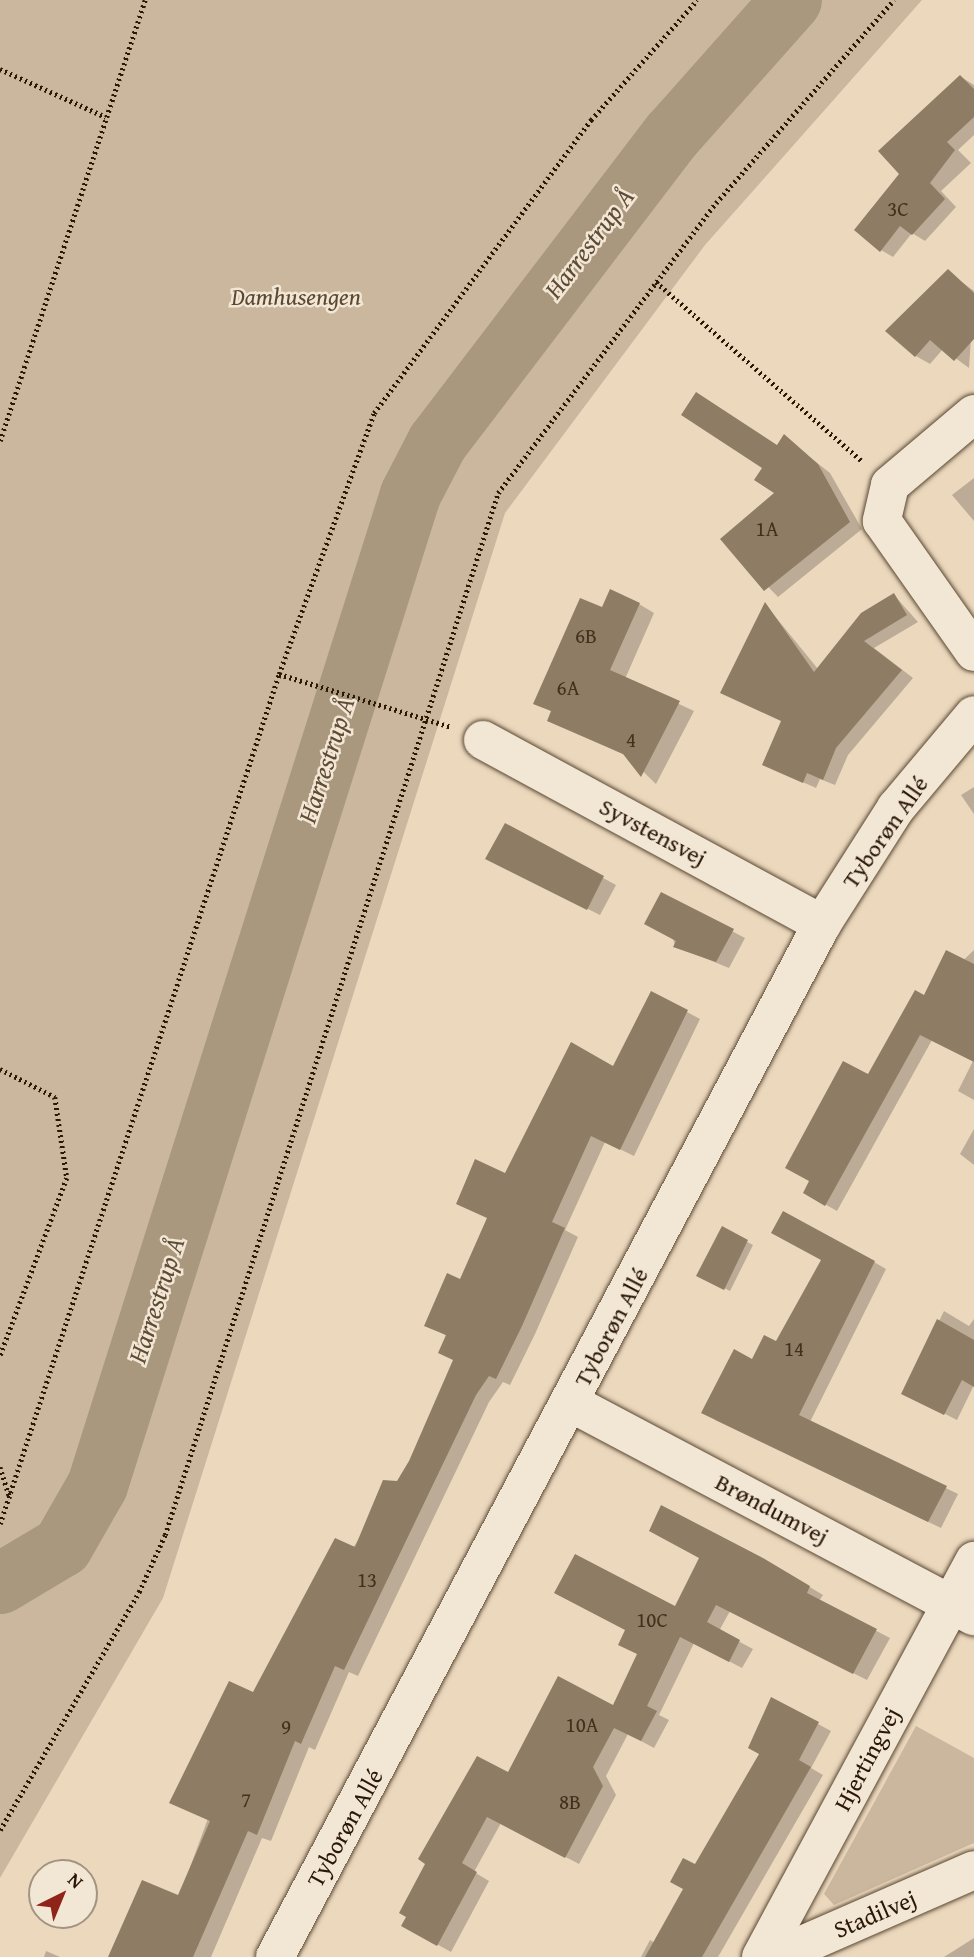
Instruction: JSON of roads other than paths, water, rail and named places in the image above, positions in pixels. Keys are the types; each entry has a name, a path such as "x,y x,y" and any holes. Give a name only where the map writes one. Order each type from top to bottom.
{"street":[{"path":"974,414 890,485 882,521 974,652"},
{"name":"Tyborøn Allé","path":"275,1957 571,1403 822,924 896,808 974,715"},
{"name":"Syvstensvej","path":"470,735 822,924"},
{"name":"Brøndumvej","path":"571,1403 962,1609"},
{"name":"Hjertingvej","path":"761,1957 962,1609 974,1561"},
{"name":"Stadilvej","path":"775,1957 974,1870"}],"waterway":[{"name":"Harrestrup Å","path":"0,1583 62,1546 97,1485 410,494 437,442 672,134 791,0"}],"park label":[{"name":"Damhusengen","path":"296,297"}]}
